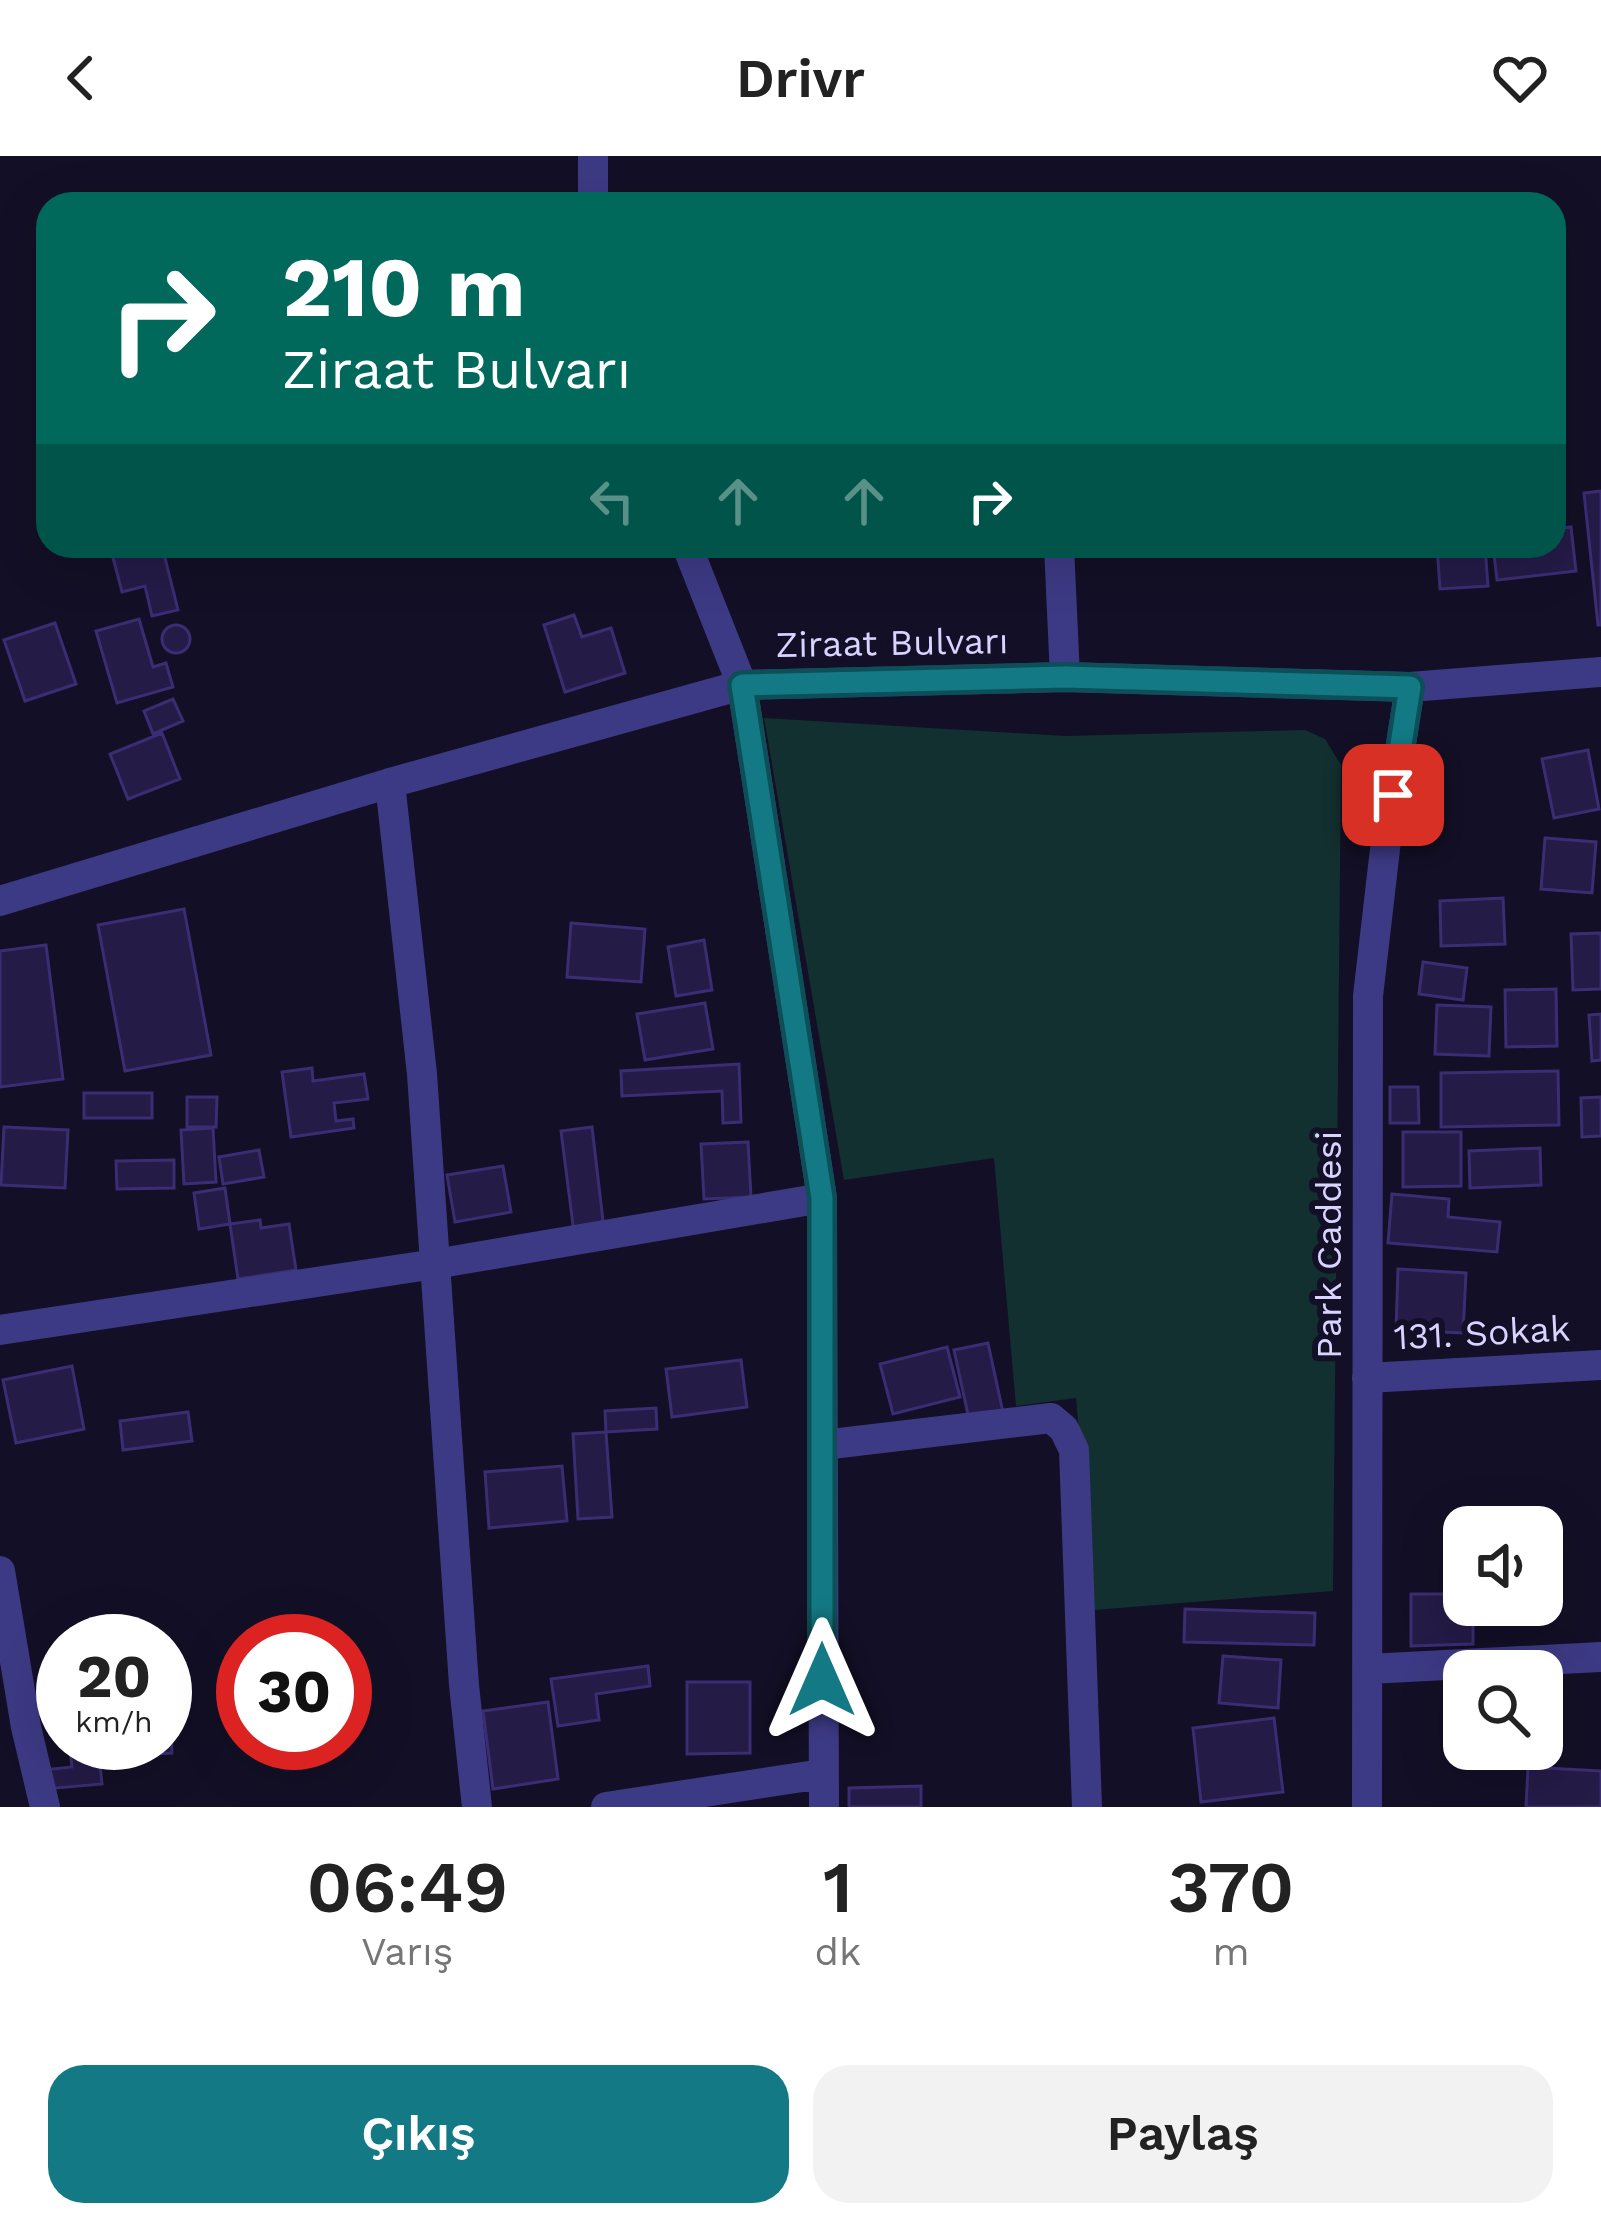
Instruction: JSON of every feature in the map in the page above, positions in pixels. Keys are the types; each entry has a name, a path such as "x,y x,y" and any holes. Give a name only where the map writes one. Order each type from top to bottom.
{"street":[{"path":"592,192 593,156"},
{"path":"692,558 742,685 822,1198 824,1807"},
{"path":"1060,558 1065,677"},
{"name":"Ziraat Bulvarı","path":"0,901 390,783 742,685 1065,677 1410,687 1601,672"},
{"name":"Park Caddesi","path":"1367,1807 1368,996 1410,687"},
{"path":"390,783 422,1074 464,1684 477,1807"},
{"path":"0,1330 435,1264 822,1198"},
{"name":"131. Sokak","path":"1367,1378 1601,1365"},
{"path":"823,1445 1051,1418 1064,1430 1074,1450 1087,1807"},
{"path":"0,1571 13,1727 45,1807"},
{"path":"1368,1669 1601,1657"},
{"path":"606,1807 822,1774"}],"green space":[{"path":"764,718 1065,736 1305,730 1325,739 1341,765 1333,1591 1094,1610 1076,1398 1016,1406 994,1158 844,1180"}],"building":[{"path":"1601,491 1601,625 1598,625 1584,493"},
{"path":"1571,527 1576,571 1497,580 1494,558 1566,558 1566,528"},
{"path":"113,558 165,558 178,610 152,616 145,586 122,592"},
{"path":"1438,558 1486,558 1488,586 1440,589"},
{"path":"574,615 582,637 611,628 625,673 565,692 544,625"},
{"path":"139,619 153,667 166,663 173,687 117,703 96,631"},
{"path":"55,623 76,684 25,701 4,640"},
{"path":"176,625 186,629 190,639 186,649 176,653 166,649 162,639 166,629"},
{"path":"173,699 183,721 153,734 144,711"},
{"path":"162,733 180,779 128,799 110,754"},
{"path":"1588,750 1599,809 1554,818 1542,759"},
{"path":"1545,838 1596,842 1592,893 1541,889"},
{"path":"1503,898 1505,944 1441,946 1440,901"},
{"path":"184,909 211,1055 125,1071 98,925"},
{"path":"571,923 645,929 641,982 567,977"},
{"path":"1601,933 1601,989 1573,990 1571,934"},
{"path":"704,940 712,990 676,996 668,947"},
{"path":"46,945 63,1079 0,1087 0,951"},
{"path":"1423,962 1467,968 1463,1000 1419,994"},
{"path":"1556,989 1557,1046 1506,1047 1505,990"},
{"path":"705,1003 713,1049 645,1060 637,1014"},
{"path":"1437,1005 1491,1007 1489,1056 1435,1054"},
{"path":"1601,1014 1601,1060 1592,1061 1589,1015"},
{"path":"739,1064 741,1122 723,1123 722,1091 622,1096 621,1071"},
{"path":"312,1068 313,1081 364,1074 368,1099 334,1103 336,1121 353,1119 354,1128 291,1137 282,1072"},
{"path":"1558,1071 1559,1125 1441,1127 1441,1073"},
{"path":"1390,1087 1418,1087 1419,1123 1390,1123"},
{"path":"84,1093 152,1093 152,1118 84,1118"},
{"path":"187,1097 217,1097 216,1127 187,1127"},
{"path":"1601,1097 1601,1136 1582,1137 1581,1098"},
{"path":"4,1127 68,1130 65,1188 1,1185"},
{"path":"592,1127 604,1229 574,1233 561,1131"},
{"path":"213,1128 216,1182 184,1184 181,1130"},
{"path":"1403,1132 1461,1132 1461,1186 1403,1187"},
{"path":"748,1142 751,1197 704,1199 701,1144"},
{"path":"1540,1148 1541,1185 1470,1188 1469,1151"},
{"path":"259,1150 264,1177 223,1184 219,1157"},
{"path":"174,1160 174,1188 117,1189 116,1161"},
{"path":"503,1166 511,1212 455,1222 447,1175"},
{"path":"225,1188 230,1224 199,1229 194,1193"},
{"path":"1392,1194 1449,1199 1448,1217 1500,1222 1497,1252 1388,1243"},
{"path":"260,1220 261,1228 289,1224 296,1270 238,1279 230,1224"},
{"path":"1398,1269 1466,1273 1463,1333 1396,1330"},
{"path":"988,1343 1004,1417 970,1424 954,1350"},
{"path":"947,1347 960,1397 893,1414 880,1364"},
{"path":"741,1360 747,1407 672,1417 666,1369"},
{"path":"72,1366 84,1429 16,1443 3,1380"},
{"path":"656,1408 657,1429 606,1432 605,1411"},
{"path":"188,1412 192,1441 123,1450 120,1421"},
{"path":"606,1432 612,1517 578,1519 573,1434"},
{"path":"562,1466 567,1521 489,1528 485,1472"},
{"path":"1411,1594 1443,1594 1443,1626 1473,1626 1473,1644 1411,1646"},
{"path":"1185,1609 1315,1613 1314,1645 1184,1642"},
{"path":"1223,1656 1281,1660 1278,1708 1219,1703"},
{"path":"648,1666 650,1686 596,1694 599,1720 558,1726 551,1679"},
{"path":"687,1682 750,1682 750,1753 687,1754"},
{"path":"548,1702 558,1779 493,1789 483,1711"},
{"path":"1274,1718 1283,1792 1201,1802 1193,1728"},
{"path":"43,1770 101,1770 102,1784 45,1789"},
{"path":"1528,1770 1601,1771 1601,1807 1526,1807"},
{"path":"921,1786 921,1807 849,1807 849,1788"}],"route":[{"path":"822,1680 822,1198 742,685 1065,677 1410,687 1393,795"}]}
